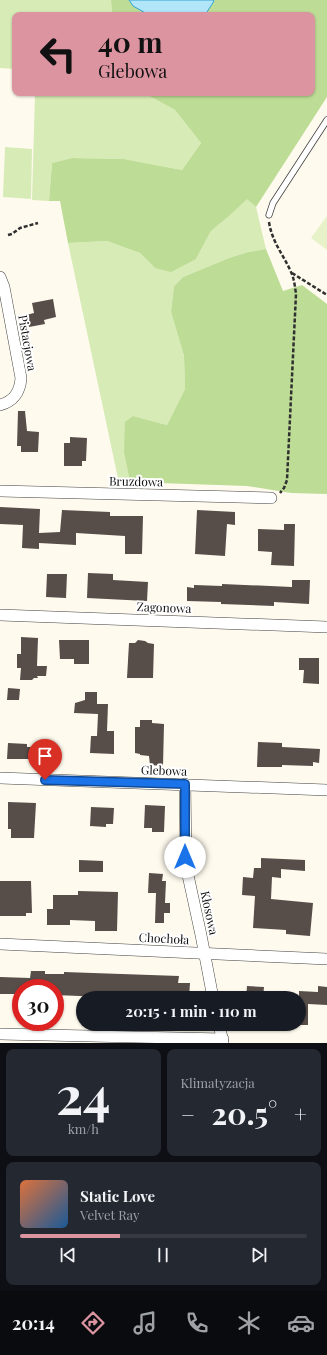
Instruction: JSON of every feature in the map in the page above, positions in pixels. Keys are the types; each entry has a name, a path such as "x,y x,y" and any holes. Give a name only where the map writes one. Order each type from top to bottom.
{"street":[{"name":"Pistacjowa","path":"0,277 4,287 21,378 16,396 0,405"},
{"name":"Bruzdowa","path":"0,491 272,498"},
{"name":"Zagonowa","path":"0,615 327,627"},
{"name":"Glebowa","path":"0,778 327,790"},
{"name":"Kłosowa","path":"185,784 186,866 212,991"},
{"name":"Chochoła","path":"0,944 327,959"},
{"path":"0,1034 223,1041 221,1031"}],"lane":[{"path":"269,215 273,203 327,120"}],"path":[{"path":"269,215 271,232 292,273 296,294 288,480 284,488 277,496 272,498"},
{"path":"8,235 20,228 38,223"},
{"path":"292,273 327,294"}],"green space":[{"path":"0,0 111,0 112,12 12,12 12,69 0,68"},
{"path":"111,0 327,0 327,97 256,207 247,199 211,231 196,259 171,272 155,268 140,253 107,241 68,243 60,201 49,201 52,163 72,158 124,159 182,170 201,143 175,110 149,96 315,96 315,12 112,12"},
{"path":"35,96 149,96 175,110 201,143 182,170 124,159 72,158 52,163 49,201 32,200"},
{"path":"5,147 32,149 31,199 3,197"},
{"path":"247,198 256,207 266,249 248,252 229,258 183,277 174,286 171,312 184,356 185,389 167,425 133,416 124,453 130,482 119,483 68,243 107,241 140,253 155,268 196,259 211,231"},
{"path":"327,216 327,250 311,238"},
{"path":"266,249 283,291 302,285 327,304 327,494 291,493 247,486 130,482 124,453 125,422 133,416 167,425 185,389 184,356 171,312 174,286 183,277 229,258 248,252"}],"water":[{"path":"129,0 214,1 207,12 144,12 133,6"}],"building":[{"path":"53,299 56,317 44,320 45,324 29,327 26,315 34,313 32,303"},
{"path":"18,411 25,411 27,431 39,432 38,452 21,452 21,446 17,446"},
{"path":"70,437 87,438 86,461 82,461 82,466 64,466 64,443 70,443"},
{"path":"0,507 40,509 39,533 60,532 62,510 110,512 110,516 143,516 142,554 125,554 125,536 76,533 76,545 39,543 39,549 22,548 23,525 0,524"},
{"path":"197,510 235,512 235,525 227,524 225,556 195,554"},
{"path":"284,524 295,524 294,566 271,565 272,552 258,551 258,529 284,530"},
{"path":"88,573 113,574 113,580 148,582 147,601 87,598"},
{"path":"47,574 67,574 66,598 46,597"},
{"path":"292,580 310,580 309,604 274,602 274,606 187,601 187,587 194,588 194,585 222,586 222,584 292,587"},
{"path":"21,637 38,638 37,666 47,666 46,676 37,676 38,678 34,678 32,680 20,680 21,668 17,668 17,654 21,654"},
{"path":"59,640 89,640 89,664 74,664 74,659 60,659"},
{"path":"138,640 154,644 153,678 127,678 129,643 135,643"},
{"path":"299,658 319,658 319,684 303,683 304,670 299,670"},
{"path":"8,688 20,689 19,700 7,700"},
{"path":"85,692 97,692 97,704 108,704 107,731 114,731 114,754 90,753 91,736 97,736 98,714 74,713 75,703 85,700"},
{"path":"140,720 152,720 152,723 164,724 163,766 150,765 149,756 135,753 135,727 140,727"},
{"path":"258,742 282,743 282,747 320,749 319,763 313,762 313,766 282,765 282,767 257,767"},
{"path":"8,743 27,744 27,747 34,747 33,759 7,759"},
{"path":"8,802 36,803 34,838 11,838 11,829 8,829"},
{"path":"145,805 165,806 164,832 152,832 152,828 144,828"},
{"path":"91,807 114,808 113,824 106,824 106,827 90,826"},
{"path":"261,858 305,860 305,871 281,869 281,878 272,877 271,899 313,903 310,936 286,934 286,930 253,928 255,896 242,895 243,877 253,878 254,868 261,868"},
{"path":"79,860 103,861 103,872 79,872"},
{"path":"149,873 163,874 162,881 166,881 165,903 170,903 170,913 164,913 164,923 155,923 156,893 148,893"},
{"path":"0,881 31,881 32,913 26,913 26,916 0,916"},
{"path":"78,891 118,892 117,931 95,931 95,921 70,920 70,925 47,925 47,909 53,909 53,895 78,895"},
{"path":"31,971 45,971 45,974 64,974 64,972 179,976 178,983 190,983 189,991 76,991 76,996 64,995 64,979 12,979 12,994 0,994 0,977 30,978"},
{"path":"247,986 264,987 264,991 247,991"},
{"path":"318,986 327,987 327,1005 308,1004 308,1025 306,1025 306,991 318,992"}],"route":[{"path":"45,780 185,784 185,857"}]}
